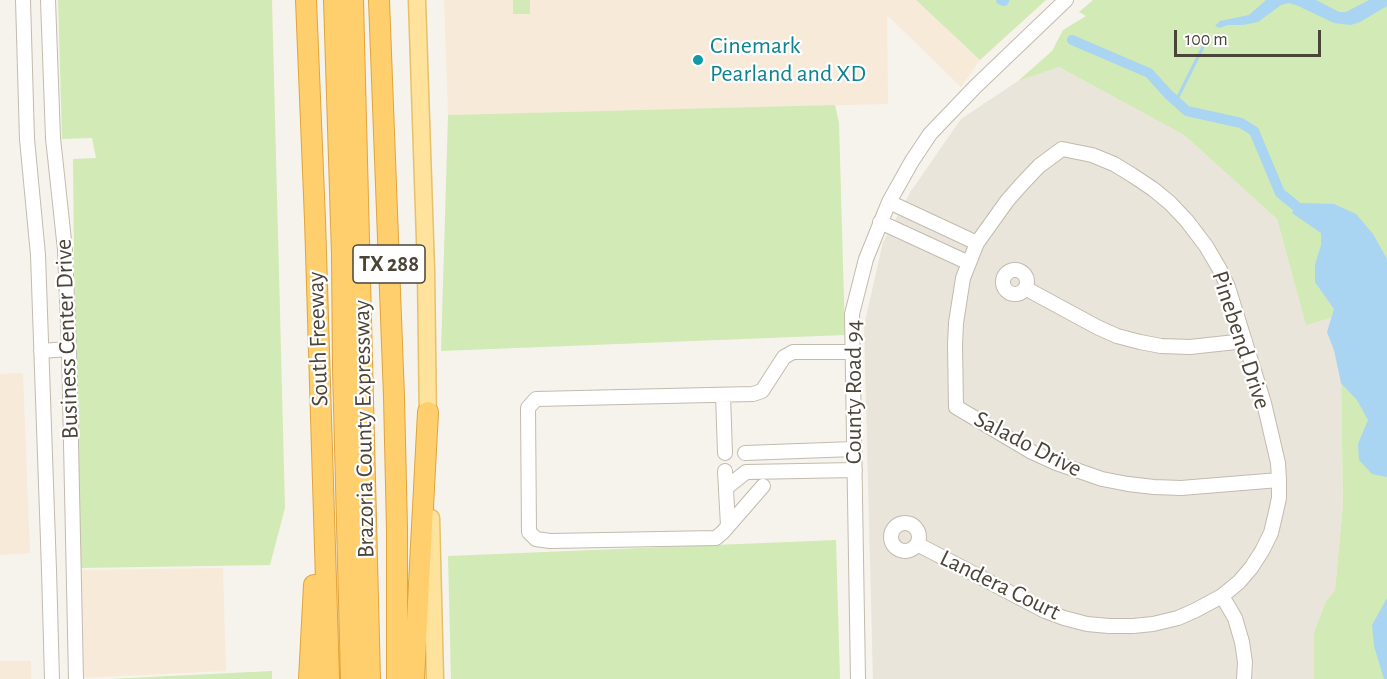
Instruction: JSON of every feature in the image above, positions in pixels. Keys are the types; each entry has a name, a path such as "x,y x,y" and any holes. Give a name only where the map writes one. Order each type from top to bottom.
{"highway":[{"name":"South Freeway","path":"306,0 329,679"},
{"name":"Brazoria County Expressway","path":"334,0 351,679"},
{"name":"Brazoria County Expressway","path":"353,0 370,679"},
{"name":"TX 288","path":"379,0 397,529 397,679"},
{"path":"309,679 313,623 319,369"},
{"path":"414,679 428,412"}],"main road":[{"path":"417,0 426,270 435,679"}],"street":[{"name":"Business Center Drive","path":"23,0 25,111 38,255 52,679"},
{"name":"Business Center Drive","path":"48,0 53,138 65,250 76,679"},
{"name":"County Road 94","path":"858,679 852,314 866,259 889,202 930,134 975,87 1066,0"},
{"name":"Pinebend Drive","path":"977,243 1021,184 1039,166 1062,149 1092,155 1114,164 1153,189 1187,221 1206,246 1228,287 1245,341 1264,403 1278,462 1279,480 1279,498 1275,516 1262,550 1239,582 1222,596"},
{"path":"32,190 58,187"},
{"path":"880,222 969,263 977,243 889,202"},
{"name":"Salado Drive","path":"969,263 963,278 956,323 956,407 1040,456 1102,479 1154,487 1181,488 1279,480"},
{"path":"1025,288 1097,327 1117,336 1140,342 1161,346 1190,347 1245,341"},
{"path":"41,351 69,349"},
{"path":"763,486 716,538 550,542 536,539 529,532 528,408 536,399 753,394 762,391 784,357 794,352 852,352"},
{"path":"723,395 725,453"},
{"path":"724,436 746,453 854,449"},
{"path":"746,453 746,472"},
{"path":"726,489 746,472 855,470"},
{"path":"725,471 728,526"},
{"name":"Landera Court","path":"917,544 1045,610 1087,624 1109,626 1154,624 1178,618 1222,596"},
{"path":"49,570 75,575"},
{"path":"1222,596 1235,618 1242,642 1245,662 1244,679"}],"shaded area":[{"path":"444,0 916,0 980,60 961,87 887,15 888,104 448,115"},
{"path":"1059,67 1184,135 1277,219 1306,324 1340,315 1343,504 1335,590 1326,601 1314,632 1314,679 873,679 864,326 883,242 911,191 961,119 1018,81"},
{"path":"23,373 30,553 0,555 0,374"},
{"path":"223,568 226,671 84,678 81,570"},
{"path":"0,661 31,661 31,679 0,679"}],"green space":[{"path":"58,0 272,0 285,508 270,565 80,568 76,442 73,159 96,158 92,138 62,139"},
{"path":"513,0 530,0 530,14 513,14"},
{"path":"916,0 1046,0 980,60"},
{"path":"1093,0 1387,0 1387,679 1314,679 1314,632 1326,601 1335,590 1343,504 1340,315 1306,325 1277,219 1184,135 1059,67 1018,81 1052,51 1063,30 1086,16 1079,12"},
{"path":"835,105 839,123 845,335 441,351 448,115"},
{"path":"836,540 840,679 451,679 448,556"},
{"path":"272,671 272,679 110,679"}],"water":[{"path":"1266,0 1316,0 1339,12 1346,12 1369,0 1387,0 1387,6 1351,25 1334,23 1289,3 1281,5 1258,22 1227,25 1220,28 1215,26 1220,21 1249,15"},
{"path":"1298,203 1334,204 1356,214 1373,234 1387,259 1387,477 1372,474 1359,460 1358,444 1368,420 1357,400 1341,383 1334,350 1327,332 1334,309 1315,282 1315,265 1321,245 1321,233 1292,213"},
{"path":"1387,598 1387,679 1384,679 1374,646 1372,625"}],"waterway":[{"path":"1072,40 1149,73 1187,111 1241,123 1254,131 1280,193 1306,214"},
{"path":"1176,101 1206,41"}],"place":[{"name":"Cinemark Pearland and XD","path":"698,60"}]}
